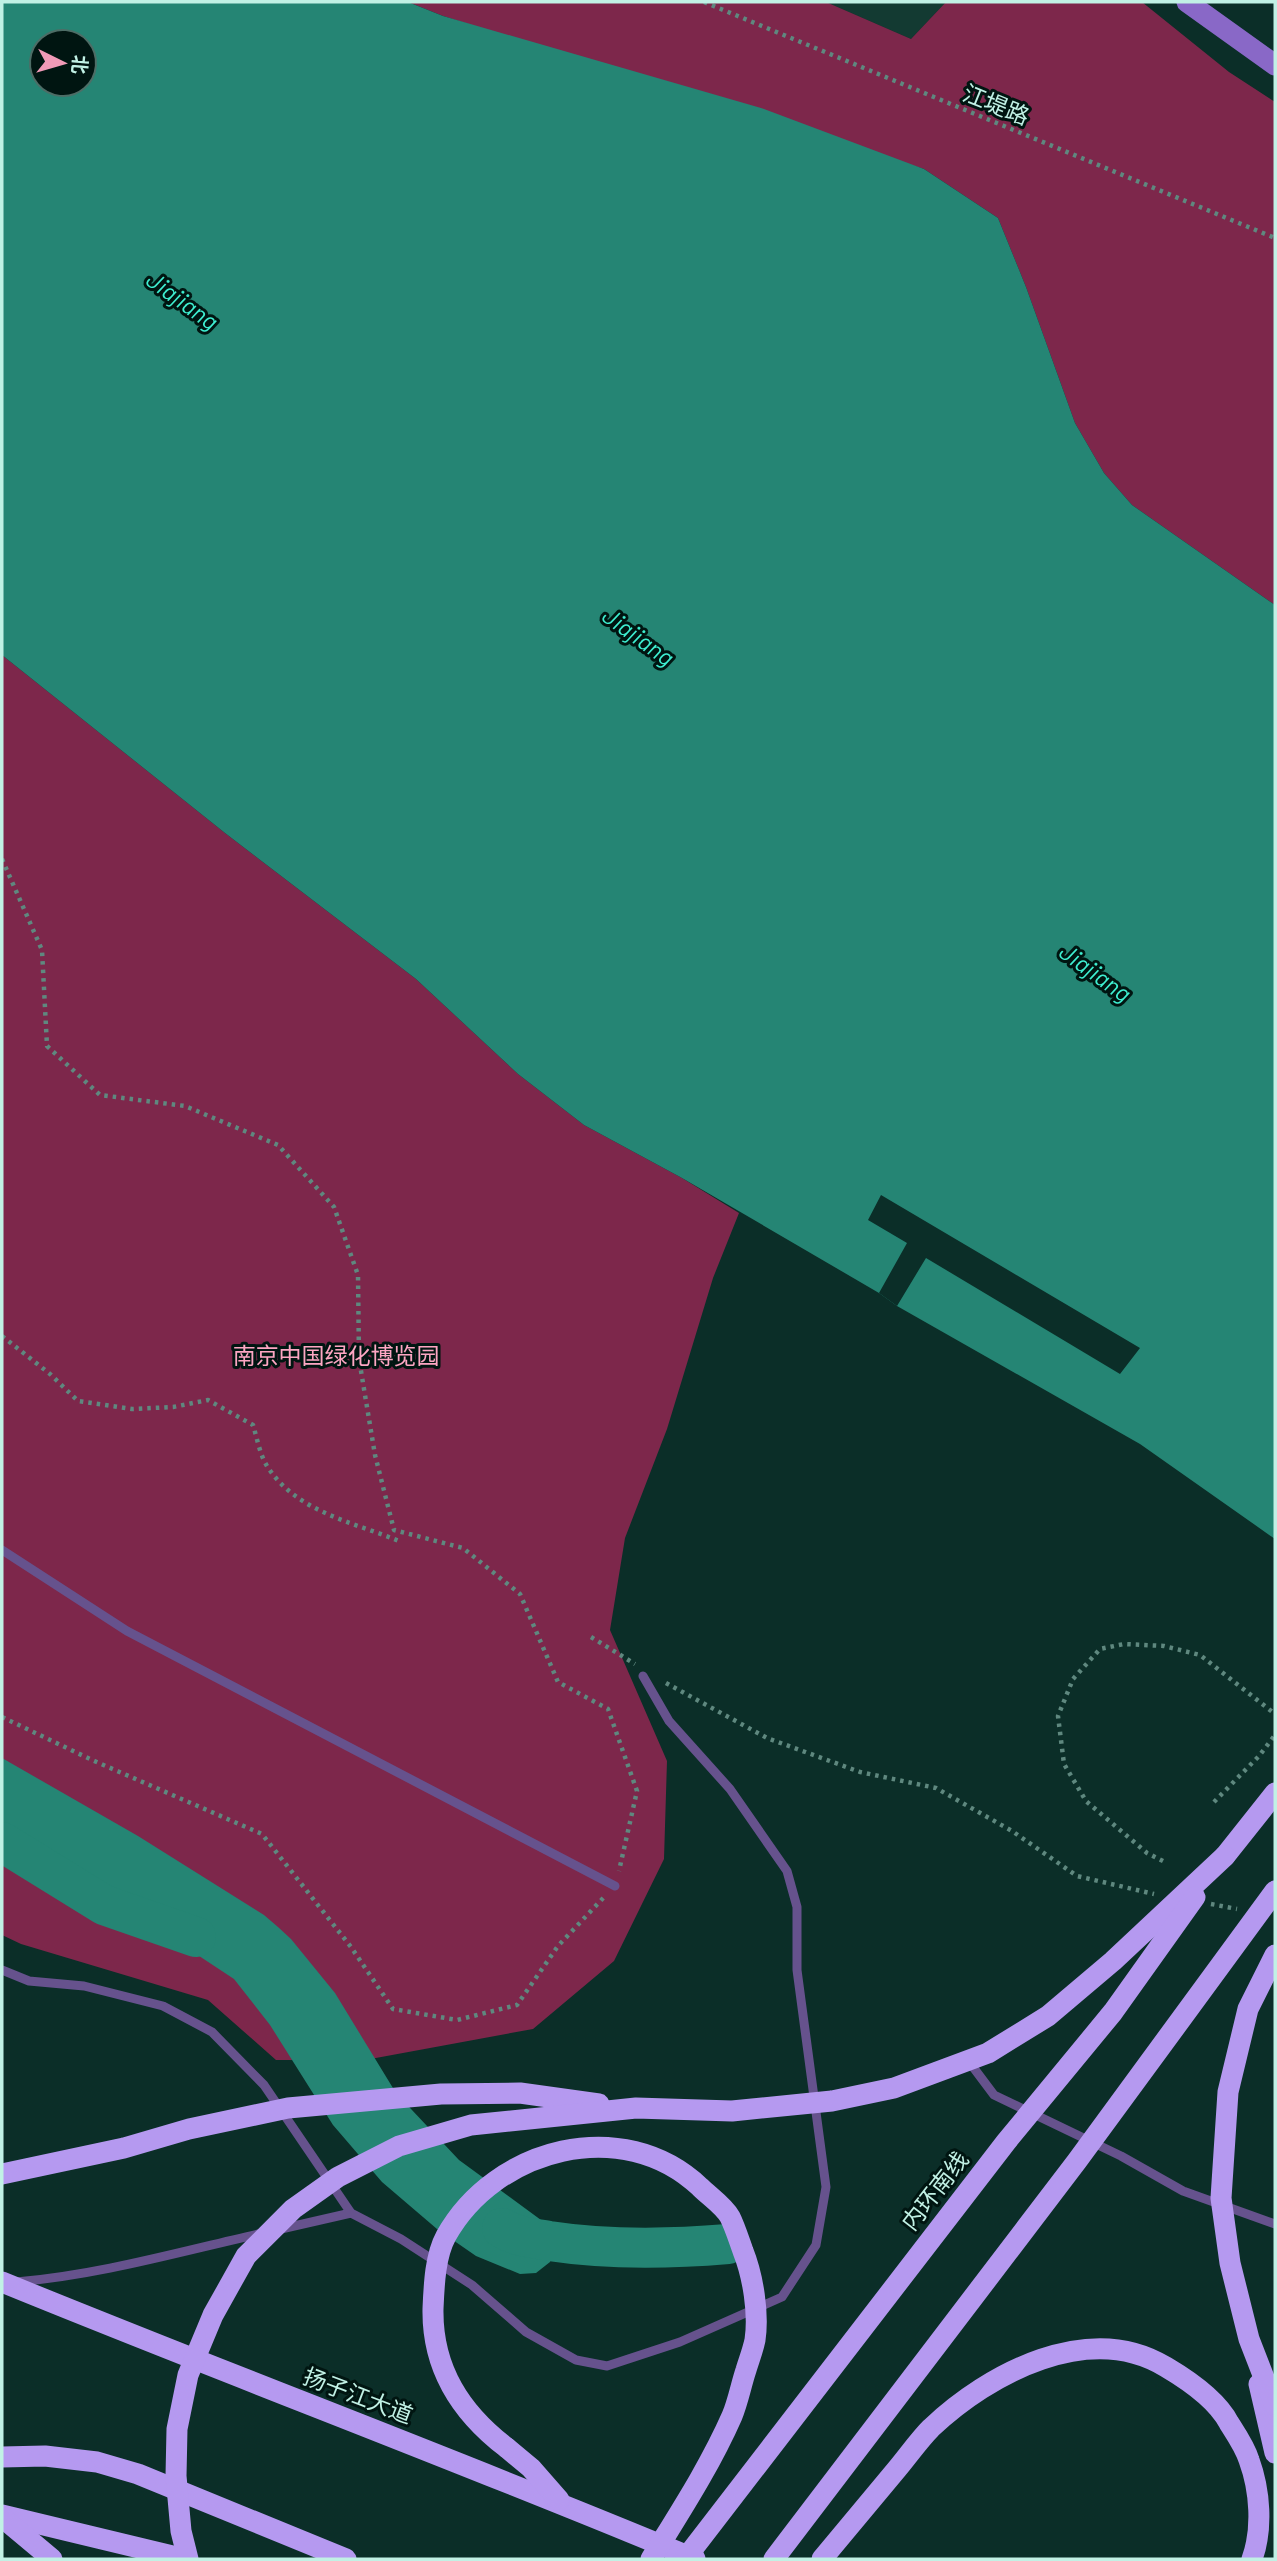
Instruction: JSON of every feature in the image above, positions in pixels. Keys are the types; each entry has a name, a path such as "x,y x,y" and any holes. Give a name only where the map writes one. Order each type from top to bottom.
{"highway":[{"path":"2,2174 288,2108 347,2101 441,2094 520,2093 636,2108 732,2111 832,2101 894,2088 988,2053 1048,2016 1113,1961 1225,1856 1275,1793"},
{"name":"内环南线","path":"685,2559 1006,2142 1113,2011 1225,1856"},
{"path":"774,2559 1085,2150 1275,1891"},
{"path":"1275,1955 1248,2010 1228,2092 1222,2198 1230,2263 1275,2453"},
{"path":"2,2516 186,2559 176,2476 177,2429 188,2375 213,2315 246,2256 304,2201 338,2177 399,2146 471,2125 636,2108"},
{"path":"563,2504 531,2468 482,2429 461,2403 445,2374 437,2346 433,2318 436,2276 445,2238 463,2211 489,2186 547,2153 568,2148 608,2147 631,2150 673,2166 693,2180 729,2214 749,2266 754,2306 755,2339 733,2414 703,2474 651,2559"},
{"name":"扬子江大道","path":"2,2282 695,2559"},
{"path":"1249,2339 1275,2406"},
{"path":"822,2559 930,2429 971,2395 1034,2362 1065,2352 1100,2348 1149,2357 1178,2374 1223,2411 1249,2459 1259,2504 1256,2548 1252,2559"},
{"path":"2,2457 45,2456 97,2462 138,2474 346,2559"},
{"path":"2,2516 52,2559"}],"street":[{"path":"1187,2 1275,65"}],"lane":[{"path":"2,1550 127,1631 615,1886"},
{"path":"2,1970 29,1981 83,1986 163,2006 212,2032 264,2085 351,2213 401,2239 472,2286 526,2332 576,2360 607,2366 680,2342 782,2297 816,2245 826,2187 797,1970 797,1907 787,1871 730,1789 668,1721 643,1676"},
{"path":"970,2063 994,2095 1121,2156 1183,2191 1275,2224"},
{"path":"2,2282 43,2279 108,2267 351,2213"}],"path":[{"name":"江堤路","path":"704,2 1275,238"},
{"path":"2,859 42,950 47,1046 100,1095 186,1106 278,1145 334,1207 358,1275 359,1359 375,1455 394,1530 463,1548 520,1594 558,1682 608,1709 637,1791 615,1886 558,1946 517,2005 457,2020 393,2009 351,1947 262,1834 92,1760 2,1717"},
{"path":"2,1336 50,1374 78,1401 132,1409 173,1407 208,1400 253,1424 267,1465 291,1494 342,1522 366,1527 399,1541"},
{"path":"591,1637 636,1664"},
{"path":"1163,1861 1147,1853 1086,1801 1064,1764 1058,1716 1073,1679 1100,1648 1124,1644 1164,1646 1200,1655 1275,1714"},
{"path":"656,1677 767,1738 860,1772 936,1788 1012,1831 1077,1876 1157,1895"},
{"path":"1214,1802 1259,1756 1275,1735"},
{"path":"1210,1904 1249,1911"}],"shaded area":[{"path":"826,2 946,2 911,39"}],"green space":[{"path":"408,2 826,2 911,39 946,2 1142,2 1229,72 1275,102 1275,605 1132,505 1104,473 1075,423 998,218 924,169 443,16"},
{"name":"南京中国绿化博览园","path":"2,655 225,833 416,979 518,1074 584,1125 682,1178 739,1213 713,1278 667,1429 625,1538 610,1630 667,1761 664,1859 614,1961 533,2029 365,2060 276,2060 208,2000 21,1944 2,1935"}],"water":[{"name":"Jiajiang","path":"2,2 408,2 443,16 761,108 924,169 998,218 1075,423 1104,473 1132,505 1275,605 1275,1539 1140,1444 897,1306 682,1178 584,1125 518,1074 416,979 225,833 2,655"},
{"path":"2,1758 138,1836 264,1915 278,1927 335,1993 396,2093 459,2160 541,2220 556,2240 550,2262 536,2273 520,2274 476,2256 437,2229 382,2182 333,2125 270,2025 234,1979 96,1888 2,1834"}],"pier":[{"path":"881,1195 1140,1348 1120,1374 926,1258 897,1306 879,1293 907,1243 868,1220"}],"waterway":[{"path":"2,1842 104,1905 196,1937"},
{"path":"502,2228 531,2238 593,2246 661,2248 728,2244"}]}
